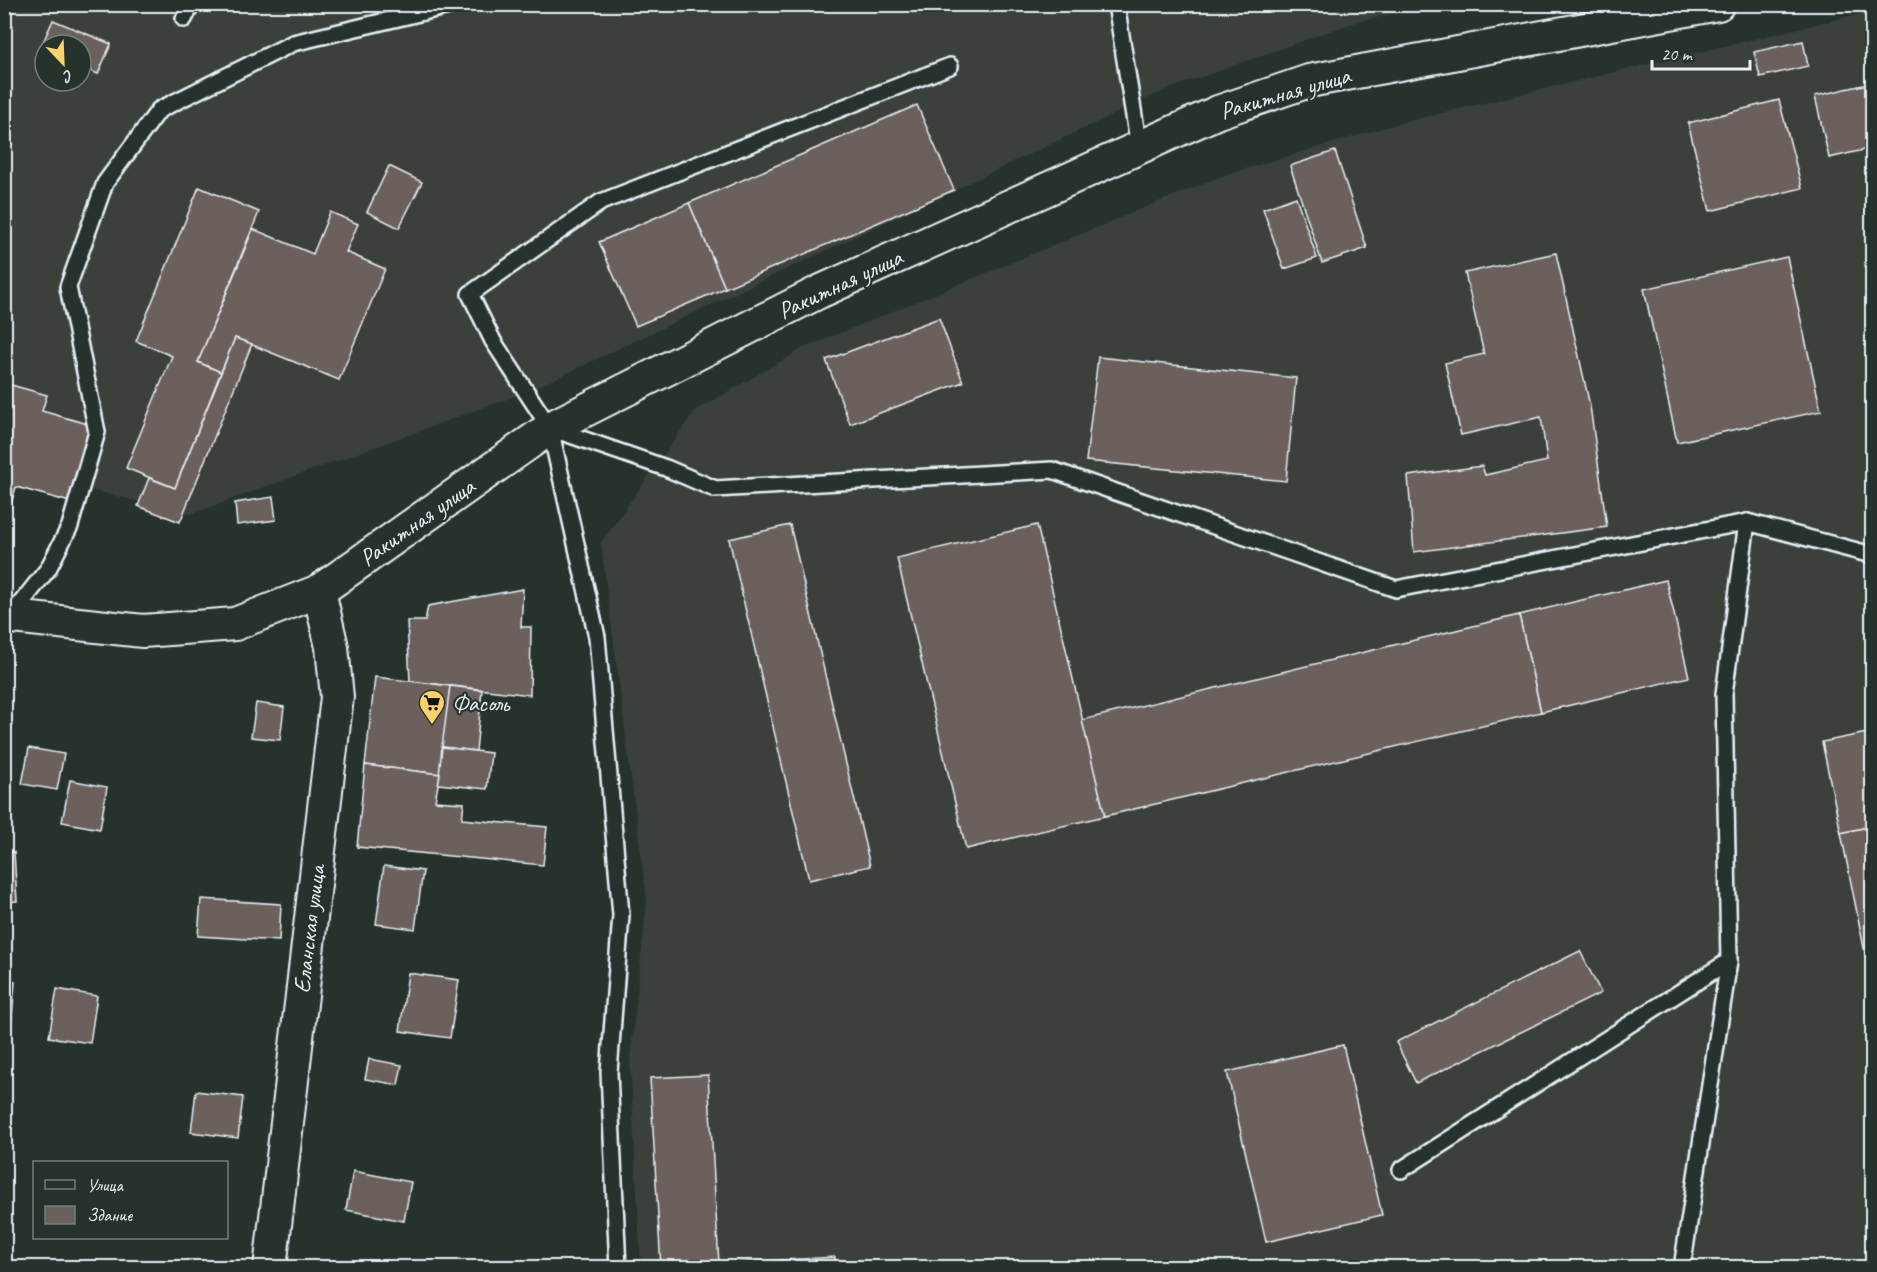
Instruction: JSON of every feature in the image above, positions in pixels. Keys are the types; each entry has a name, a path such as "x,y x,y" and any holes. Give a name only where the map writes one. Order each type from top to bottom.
{"street":[{"name":"Ракитная улица","path":"7,616 143,631 235,624 319,591 550,428 819,292 1218,111 1309,81 1713,5"},
{"name":"Еланская улица","path":"270,1268 337,697 332,647 319,591"}],"lane":[{"path":"184,20 192,4"},
{"path":"7,616 48,569 70,526 97,432 68,287 105,183 159,110 293,43 457,4"},
{"path":"1116,4 1138,147"},
{"path":"618,1268 609,1072 620,903 597,638 550,428 493,340 470,294 601,202 951,66"},
{"path":"550,428 666,468 715,489 1052,470 1396,589 1747,522 1872,555"},
{"path":"1682,1268 1730,961 1724,694 1747,522"},
{"path":"1401,1170 1730,961"}],"shaded area":[{"path":"5,5 1436,5 1355,22 1165,90 529,391 191,514 5,469"},
{"path":"1872,11 1872,1267 641,1267 630,1059 647,901 601,543 695,411 804,348 1222,176 1400,123"}],"building":[{"path":"53,20 84,33 47,33"},
{"path":"93,37 111,44 98,74 93,72"},
{"path":"1803,41 1808,66 1760,77 1754,52"},
{"path":"1872,83 1872,148 1829,158 1815,96"},
{"path":"1779,100 1802,188 1710,211 1688,123"},
{"path":"917,105 954,190 725,288 689,203"},
{"path":"1335,151 1367,248 1322,263 1290,166"},
{"path":"389,166 422,182 399,228 367,212"},
{"path":"199,187 259,212 198,362 221,372 175,488 126,468 172,356 136,341"},
{"path":"1296,197 1317,258 1284,269 1263,209"},
{"path":"689,203 725,288 636,326 599,242"},
{"path":"330,212 358,224 346,252 385,269 339,380 235,338 221,372 198,362 253,229 313,254"},
{"path":"1556,253 1590,406 1607,527 1414,552 1408,476 1482,466 1485,475 1547,461 1541,417 1461,435 1445,363 1484,354 1465,273"},
{"path":"1787,257 1821,411 1677,442 1644,289"},
{"path":"939,318 963,382 850,424 826,360"},
{"path":"235,338 252,344 180,522 138,506 149,478 175,488"},
{"path":"1098,357 1296,378 1286,481 1086,461"},
{"path":"4,383 47,395 42,411 91,425 70,502 16,487 4,528"},
{"path":"273,497 276,520 237,525 235,503"},
{"path":"790,525 870,866 809,880 729,539"},
{"path":"1037,525 1105,816 966,849 897,558"},
{"path":"1666,580 1689,677 1541,712 1519,615"},
{"path":"523,589 521,627 531,627 530,695 410,681 407,621 425,621 428,606"},
{"path":"1519,615 1541,712 1105,816 1082,720"},
{"path":"375,677 450,686 440,774 365,765"},
{"path":"450,686 482,690 476,751 442,747"},
{"path":"256,703 284,707 280,740 251,737"},
{"path":"1872,732 1872,826 1841,833 1822,742"},
{"path":"442,747 491,753 487,789 438,784"},
{"path":"29,748 64,754 57,790 22,784"},
{"path":"365,765 440,774 435,801 464,803 462,819 547,827 543,865 357,847"},
{"path":"70,780 107,787 100,829 62,822"},
{"path":"1872,826 1872,988 1841,833"},
{"path":"4,852 14,852 17,901 4,902"},
{"path":"384,866 423,871 415,929 376,924"},
{"path":"201,899 281,904 279,941 198,936"},
{"path":"1580,951 1601,993 1416,1083 1396,1042"},
{"path":"408,973 459,980 450,1038 400,1031"},
{"path":"4,981 15,982 10,1039 4,1038"},
{"path":"57,989 97,996 90,1043 49,1037"},
{"path":"1343,1045 1382,1215 1266,1242 1227,1072"},
{"path":"369,1059 402,1065 398,1085 365,1079"},
{"path":"708,1075 719,1264 835,1257 835,1268 661,1268 650,1078"},
{"path":"196,1091 243,1097 238,1138 191,1132"},
{"path":"353,1171 411,1182 404,1221 346,1210"}],"place":[{"name":"Фасоль","path":"432,726"}]}
